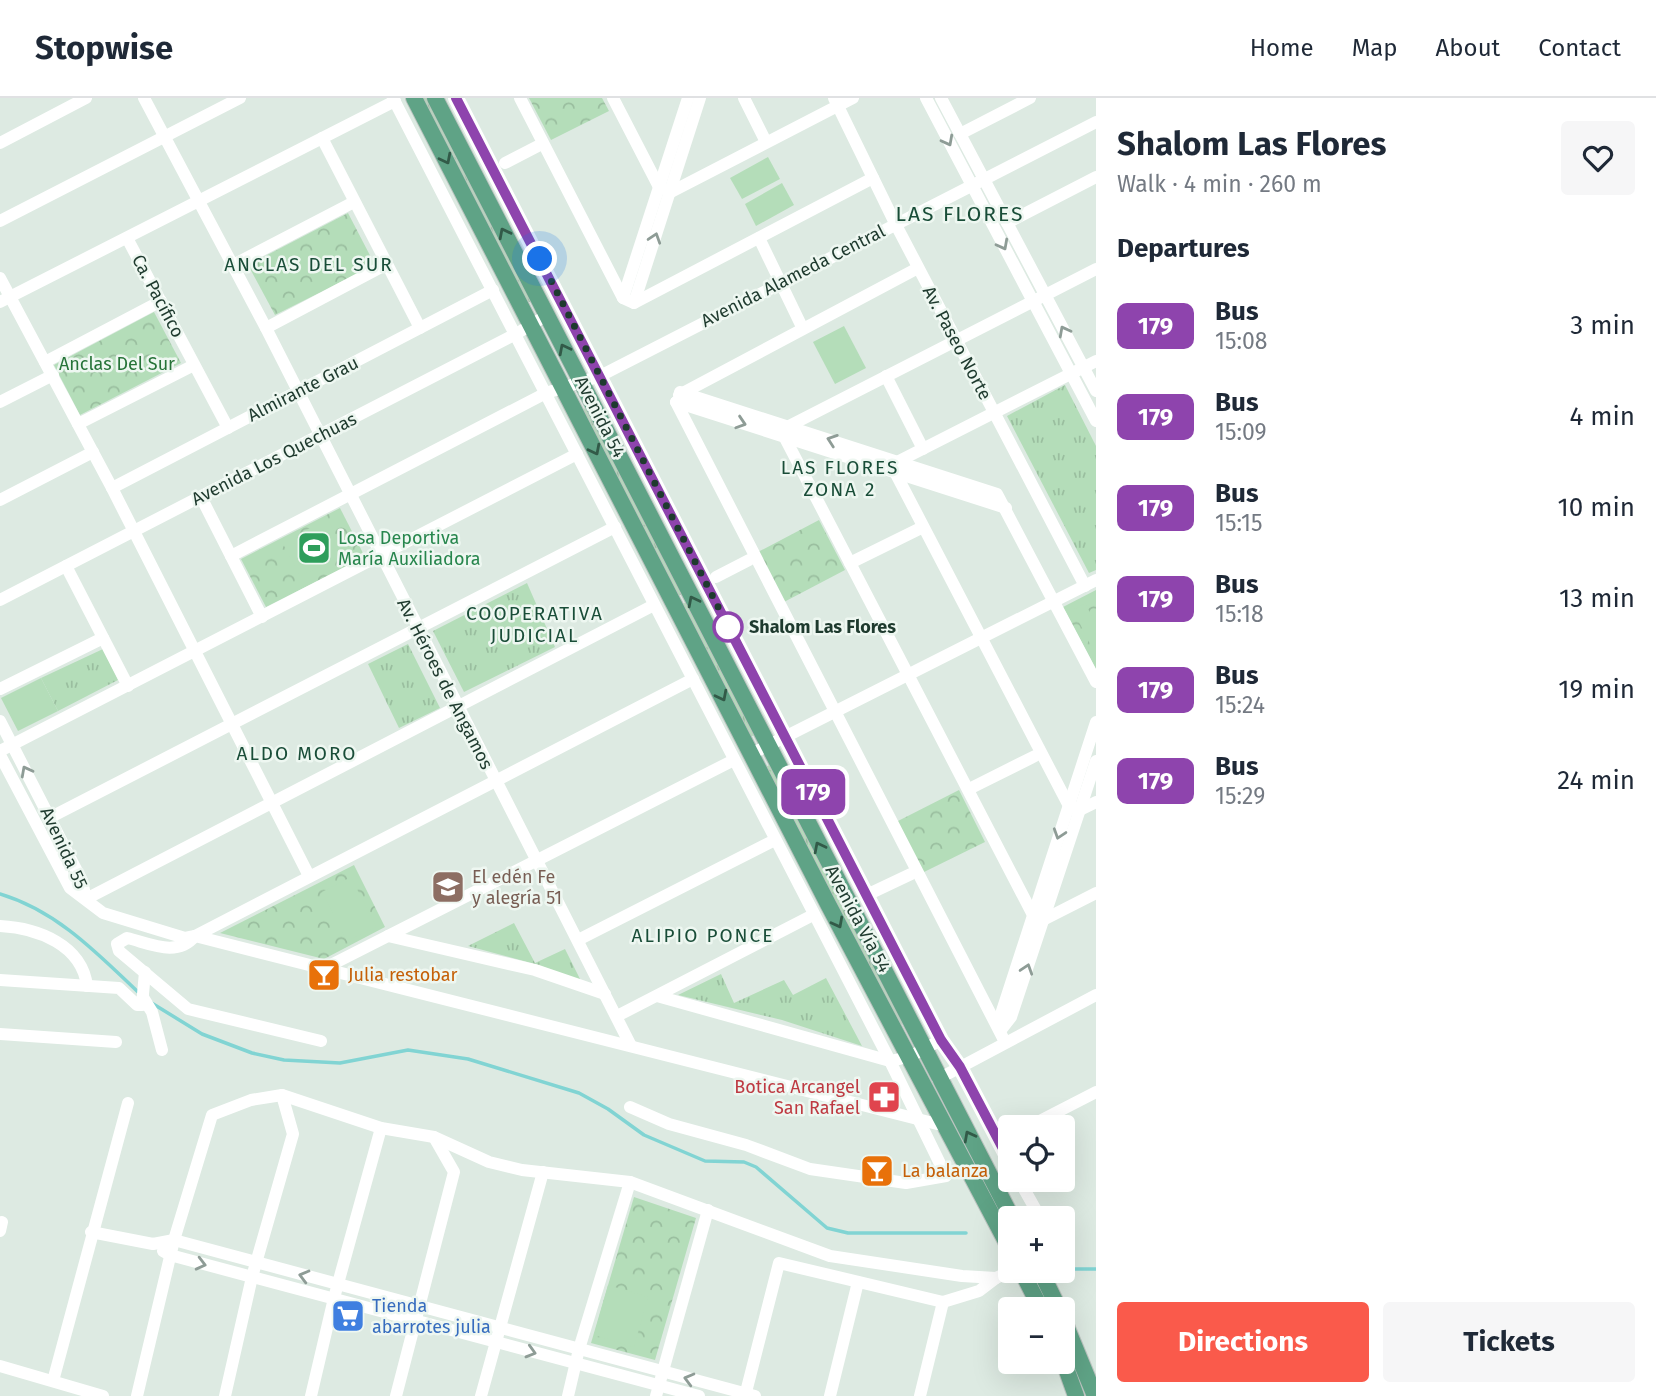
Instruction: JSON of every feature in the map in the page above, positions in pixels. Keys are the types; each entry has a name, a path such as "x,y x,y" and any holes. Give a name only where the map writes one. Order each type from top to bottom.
{"main road":[{"name":"Avenida 54","path":"414,98 751,754"},
{"path":"435,98 547,315"},
{"name":"Avenida Vía 54","path":"547,315 768,746 916,1053 945,1126 998,1226"},
{"name":"Avenida Vía 54","path":"751,754 916,1053 938,1079 1006,1206"},
{"path":"1075,1348 1095,1396"},
{"path":"1068,1374 1076,1396"}],"street":[{"path":"0,143 86,98"},
{"name":"Av. Héroes de Angamos","path":"144,98 299,392 417,630 631,1046"},
{"path":"0,222 240,98"},
{"path":"456,98 941,1040 998,1129"},
{"path":"520,98 629,300"},
{"path":"613,98 665,189"},
{"path":"665,189 688,98"},
{"path":"629,300 665,189 701,98"},
{"path":"744,98 766,142"},
{"path":"665,189 766,142 836,102 853,98"},
{"path":"926,98 1033,302 1078,371 1096,391"},
{"path":"941,98 1046,295 1096,421"},
{"path":"960,134 1030,98"},
{"path":"6,300 394,99 890,1061 946,1176 906,1183 810,1169 746,1145 669,1124 630,1107"},
{"name":"Av. Paseo Norte","path":"836,102 895,223 995,415 1090,583"},
{"name":"Avenida Alameda Central","path":"231,556 546,393 564,390 600,376 1096,122"},
{"path":"322,138 419,328"},
{"path":"505,163 538,146"},
{"path":"1007,223 1096,177"},
{"path":"629,300 759,238 873,178"},
{"path":"233,265 354,202"},
{"name":"Ca. Pacífico","path":"127,238 228,428"},
{"path":"759,238 802,327"},
{"path":"266,328 387,264"},
{"path":"678,397 802,327 918,268"},
{"path":"787,432 886,376 1096,269"},
{"path":"0,278 6,300 45,362 112,488 309,876"},
{"name":"Almirante Grau","path":"112,488 493,290"},
{"path":"45,362 161,301"},
{"name":"Avenida Los Quechuas","path":"0,600 516,334 547,315"},
{"path":"896,468 923,449 995,415 1096,361"},
{"path":"78,424 194,365"},
{"path":"0,402 52,375"},
{"path":"886,376 923,449"},
{"path":"678,397 896,468 1006,508 1096,682"},
{"path":"678,397 836,713 1003,1037"},
{"path":"787,432 850,563 1038,918"},
{"path":"0,500 93,452"},
{"path":"0,753 577,454"},
{"path":"896,468 981,640 1074,808"},
{"path":"201,497 262,617"},
{"path":"51,817 234,726 615,527"},
{"path":"850,563 923,527"},
{"path":"716,577 749,560"},
{"path":"66,566 128,686"},
{"path":"751,754 909,677 1090,583"},
{"path":"654,605 86,899 103,913 186,938 195,936 693,679"},
{"path":"0,689 103,638"},
{"name":"Avenida 55","path":"0,721 82,881 86,899"},
{"path":"1003,1037 1074,808 1096,722"},
{"name":"Avenida 55","path":"0,753 70,888 86,899"},
{"path":"973,787 1035,756"},
{"path":"323,969 734,760"},
{"path":"1074,808 1096,761"},
{"path":"1074,808 1096,802"},
{"path":"578,940 775,840"},
{"path":"873,892 911,874"},
{"path":"1038,918 1096,893"},
{"path":"617,1016 813,915"},
{"path":"0,926 37,932 61,945 85,968 87,986"},
{"path":"195,936 945,1126"},
{"path":"195,936 189,943 174,949 127,938 117,944 119,951 188,1009 321,1041"},
{"path":"388,936 535,970 605,994"},
{"path":"0,980 119,988 137,1005 142,1004 144,999 145,972"},
{"path":"657,996 890,1061 916,1053 941,1040"},
{"path":"938,1079 1003,1037 1096,996"},
{"path":"144,999 152,1012 162,1050"},
{"path":"0,1034 116,1042"},
{"path":"1051,1115 1096,1092"},
{"path":"225,1396 252,1277 292,1134 282,1095"},
{"path":"137,1396 174,1240 212,1115 251,1100 282,1095 382,1128 434,1136 489,1162 544,1172 630,1182 803,1249 830,1256 962,1276 996,1278"},
{"path":"53,1381 91,1232 128,1103"},
{"path":"311,1396 336,1291 382,1128"},
{"path":"396,1396 454,1172 434,1136"},
{"path":"481,1396 544,1172"},
{"path":"568,1396 579,1349 630,1182"},
{"path":"657,1391 708,1210"},
{"path":"91,1232 153,1244 174,1240 257,1263 415,1320 579,1349 748,1395 779,1263 943,1303 979,1291 996,1278"},
{"path":"153,1244 170,1255 252,1277 419,1306 576,1365 657,1391 699,1396"},
{"path":"830,1396 858,1282"},
{"path":"920,1396 943,1303"},
{"path":"0,1366 103,1396"}],"green space":[{"path":"420,98 428,98 533,300 526,304"},
{"path":"529,98 602,98 609,111 551,140"},
{"path":"768,157 780,179 742,199 730,178"},
{"path":"782,183 794,205 756,226 745,204"},
{"path":"348,213 375,265 275,315 248,265"},
{"name":"Anclas Del Sur","path":"154,312 181,363 80,415 54,365"},
{"path":"844,326 866,368 835,384 813,342"},
{"path":"1065,385 1096,446 1096,570 1089,573 1007,416"},
{"path":"588,407 684,593 676,597 581,410"},
{"path":"340,508 365,557 266,607 241,559"},
{"name":"Losa Deportiva María Auxiliadora","path":"328,519 345,554 300,576 282,542"},
{"path":"819,520 845,570 784,602 758,552"},
{"path":"527,583 555,647 464,692 433,631"},
{"path":"1096,590 1096,669 1063,607"},
{"path":"688,601 756,734 749,738 681,605"},
{"path":"1085,603 1096,624 1096,644 1091,646 1073,610"},
{"path":"408,644 440,708 399,728 368,664"},
{"path":"103,649 118,680 58,711 41,678"},
{"path":"41,678 58,711 18,731 1,698"},
{"path":"771,764 904,1023 897,1026 764,768"},
{"path":"959,790 985,842 922,873 896,822"},
{"path":"354,865 385,927 324,959 220,933"},
{"path":"351,877 376,927 347,941 322,892"},
{"path":"514,923 535,963 565,949 582,983 535,964 468,946"},
{"path":"721,974 734,1003 784,980 793,995 826,978 862,1046 782,1020 678,995"},
{"path":"634,1197 696,1218 655,1360 591,1343"},
{"path":"608,1285 648,1297 634,1347 594,1335"}],"waterway":[{"path":"0,894 21,901 58,922 92,949 139,993"},
{"path":"150,1002 202,1034 252,1053 284,1060 340,1063 408,1050 468,1059 579,1093 608,1109 644,1135 705,1161 744,1162 756,1167 827,1228 848,1233 966,1233"},
{"path":"1075,1269 1096,1269"}],"bus line":[{"name":"179","path":"456,98 941,1040 960,1067 998,1139"}],"place":[{"name":"Losa Deportiva María Auxiliadora","path":"314,548"},
{"name":"Shalom Las Flores","path":"728,627"},
{"name":"El edén Fe y alegría 51","path":"448,887"},
{"name":"Julia restobar","path":"324,975"},
{"name":"Botica Arcangel San Rafael","path":"884,1097"},
{"name":"La balanza","path":"877,1171"},
{"name":"Tienda abarrotes julia","path":"348,1316"}],"district":[{"name":"LAS FLORES","path":"960,214"},
{"name":"ANCLAS DEL SUR","path":"309,264"},
{"name":"LAS FLORES ZONA 2","path":"840,478"},
{"name":"COOPERATIVA JUDICIAL","path":"535,624"},
{"name":"ALDO MORO","path":"297,753"},
{"name":"ALIPIO PONCE","path":"703,935"}],"route":[{"path":"540,259 730,630 728,627"}]}
